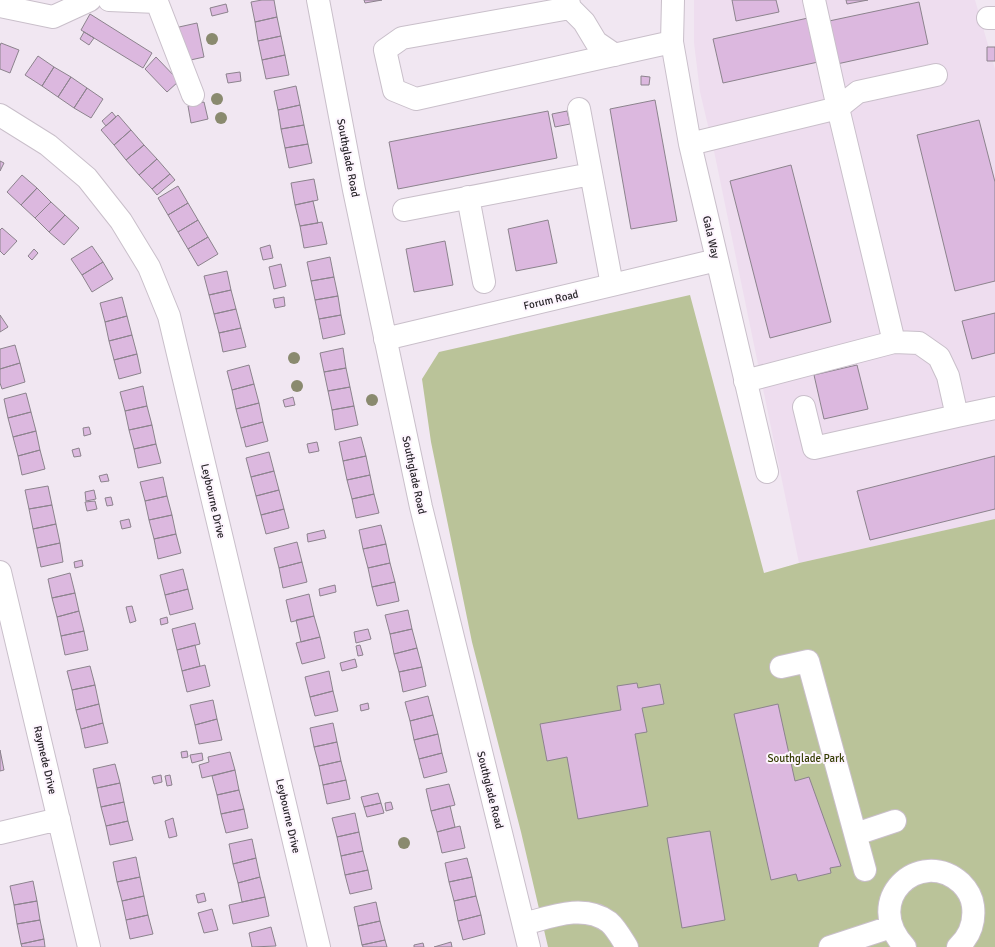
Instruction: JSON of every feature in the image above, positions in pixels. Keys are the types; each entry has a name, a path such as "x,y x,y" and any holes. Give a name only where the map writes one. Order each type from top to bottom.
{"street":[{"path":"0,6 52,17 90,0"},
{"path":"109,0 157,2 192,95"},
{"name":"Southglade Road","path":"318,0 354,190 421,507 529,947"},
{"name":"Gala Way","path":"673,0 672,42 690,144 767,472"},
{"path":"814,0 838,108 894,342"},
{"path":"614,55 596,42 577,8 402,38 385,50 394,90 416,99 614,55 672,42"},
{"path":"690,144 838,108 858,92 936,75"},
{"path":"579,109 612,285"},
{"name":"Leybourne Drive","path":"0,115 48,145 87,178 121,221 150,266 169,316 319,947"},
{"path":"404,210 591,174"},
{"path":"468,197 484,282"},
{"name":"Forum Road","path":"385,339 717,260"},
{"path":"745,381 894,342 919,343 939,357 948,376 957,416"},
{"path":"804,407 814,448 995,408"},
{"name":"Raymede Drive","path":"0,572 89,947"},
{"path":"781,667 808,660 865,870"},
{"path":"0,833 59,819"},
{"path":"856,834 895,821"},
{"path":"905,947 897,938 891,927 888,915 890,902 895,891 902,882 913,875 926,870 941,871 954,876 965,887 973,900 974,915 971,930 958,947"},
{"path":"524,924 565,914 583,912 593,913 610,923 627,947"},
{"path":"830,947 891,927"}],"shaded area":[{"path":"694,0 975,0 995,69 995,519 799,563 714,151 700,92 694,43"}],"green space":[{"name":"Southglade Park","path":"690,295 764,573 799,563 995,519 995,947 548,947 521,832 472,642 431,442 422,379 439,352"}],"building":[{"path":"274,0 277,17 255,22 251,2"},
{"path":"364,0 382,0 365,3"},
{"path":"732,0 776,0 779,12 736,21"},
{"path":"846,0 868,0 847,4"},
{"path":"919,2 928,44 837,64 829,21"},
{"path":"226,4 228,12 212,16 210,8"},
{"path":"90,14 152,53 143,68 81,30"},
{"path":"277,17 281,36 258,41 255,22"},
{"path":"808,18 818,62 723,83 713,39"},
{"path":"197,23 204,57 186,61 179,27"},
{"path":"84,32 94,38 89,45 80,39"},
{"path":"281,36 285,55 262,60 258,41"},
{"path":"1,43 19,50 10,73 0,69"},
{"path":"987,47 995,47 995,61 987,61"},
{"path":"285,55 289,75 266,79 262,60"},
{"path":"38,56 54,67 42,86 25,75"},
{"path":"156,57 179,81 167,92 145,69"},
{"path":"54,67 71,77 58,97 42,86"},
{"path":"240,72 241,81 228,83 226,74"},
{"path":"641,76 650,77 649,85 641,85"},
{"path":"71,77 87,88 74,108 58,97"},
{"path":"296,86 300,105 278,110 274,91"},
{"path":"87,88 103,99 91,118 74,108"},
{"path":"655,100 677,221 631,229 610,109"},
{"path":"204,102 208,119 191,123 188,106"},
{"path":"300,105 304,125 281,129 278,110"},
{"path":"548,111 557,158 398,189 389,142"},
{"path":"567,111 570,124 555,127 552,114"},
{"path":"112,112 116,117 106,126 102,121"},
{"path":"118,115 131,130 114,145 101,130"},
{"path":"979,120 995,182 995,281 955,291 917,135"},
{"path":"304,125 308,144 285,148 281,129"},
{"path":"131,130 144,145 126,160 114,145"},
{"path":"308,144 312,163 289,168 285,148"},
{"path":"144,145 157,159 139,175 126,160"},
{"path":"157,159 170,174 152,189 139,175"},
{"path":"0,161 4,163 0,171"},
{"path":"791,165 831,322 770,338 730,181"},
{"path":"170,174 175,180 157,195 152,189"},
{"path":"22,175 37,188 21,205 7,192"},
{"path":"314,179 318,200 295,205 291,183"},
{"path":"178,186 188,203 168,215 158,198"},
{"path":"37,188 51,202 35,218 21,205"},
{"path":"313,201 318,223 300,226 295,205"},
{"path":"51,202 65,215 49,232 35,218"},
{"path":"188,203 198,220 178,232 168,215"},
{"path":"65,215 79,228 64,245 49,232"},
{"path":"198,220 208,237 188,249 178,232"},
{"path":"548,220 557,263 516,271 508,229"},
{"path":"322,222 327,244 304,248 300,226"},
{"path":"2,228 17,241 4,255 0,251 0,230"},
{"path":"208,237 218,254 198,266 188,249"},
{"path":"445,241 453,285 414,292 406,249"},
{"path":"270,245 273,258 263,260 260,248"},
{"path":"92,246 103,262 82,275 71,259"},
{"path":"34,249 38,253 32,260 28,256"},
{"path":"330,257 334,277 311,281 307,262"},
{"path":"103,262 113,279 92,292 82,275"},
{"path":"281,264 286,286 274,289 269,267"},
{"path":"227,271 231,290 209,295 204,276"},
{"path":"334,277 338,296 315,300 311,281"},
{"path":"231,290 236,309 214,314 209,295"},
{"path":"338,296 341,315 319,319 315,300"},
{"path":"122,297 127,316 105,322 100,303"},
{"path":"284,297 285,306 275,308 273,299"},
{"path":"236,309 241,328 219,333 214,314"},
{"path":"995,313 995,353 972,359 962,321"},
{"path":"0,315 8,327 0,332"},
{"path":"341,315 345,334 323,339 319,319"},
{"path":"127,316 132,335 109,341 105,322"},
{"path":"241,328 246,347 223,352 219,333"},
{"path":"132,335 137,354 114,360 109,341"},
{"path":"15,345 20,363 0,369 0,349"},
{"path":"343,348 346,368 324,372 320,353"},
{"path":"137,354 141,373 119,379 114,360"},
{"path":"20,363 25,382 2,389 0,383 0,369"},
{"path":"249,365 254,384 232,390 227,371"},
{"path":"857,365 868,409 824,419 814,375"},
{"path":"346,368 350,387 328,391 324,372"},
{"path":"254,384 259,403 236,409 232,390"},
{"path":"143,386 147,406 125,411 120,392"},
{"path":"350,387 354,406 332,410 328,391"},
{"path":"26,393 31,412 8,418 4,399"},
{"path":"293,397 295,405 285,407 283,400"},
{"path":"259,403 263,422 241,428 236,409"},
{"path":"147,406 152,425 129,430 125,411"},
{"path":"354,406 358,425 335,430 332,410"},
{"path":"31,412 36,431 13,437 8,418"},
{"path":"263,422 268,441 246,447 241,428"},
{"path":"152,425 156,444 134,449 129,430"},
{"path":"89,427 91,434 84,436 83,428"},
{"path":"36,431 40,450 18,456 13,437"},
{"path":"361,437 366,456 343,461 339,442"},
{"path":"317,442 319,451 309,453 307,444"},
{"path":"156,444 161,463 138,468 134,449"},
{"path":"79,448 81,456 74,457 72,450"},
{"path":"40,450 45,469 22,475 18,456"},
{"path":"269,452 274,471 251,477 246,458"},
{"path":"366,456 370,475 347,480 343,461"},
{"path":"995,456 995,509 870,540 857,491"},
{"path":"274,471 279,490 256,496 251,477"},
{"path":"107,474 109,481 101,482 99,476"},
{"path":"370,475 374,494 352,499 347,480"},
{"path":"163,477 167,496 145,501 140,482"},
{"path":"48,486 52,505 29,509 25,490"},
{"path":"94,490 96,499 86,501 85,492"},
{"path":"279,490 284,509 261,515 256,496"},
{"path":"374,494 379,513 356,518 352,499"},
{"path":"167,496 172,515 149,520 145,501"},
{"path":"111,497 113,505 107,506 105,498"},
{"path":"95,501 97,509 87,511 85,502"},
{"path":"52,505 56,524 33,529 29,509"},
{"path":"284,509 289,528 266,534 261,515"},
{"path":"172,515 176,534 154,539 149,520"},
{"path":"129,519 131,527 122,529 120,521"},
{"path":"56,524 60,543 37,548 33,529"},
{"path":"381,525 386,544 363,549 359,530"},
{"path":"324,530 326,538 308,542 307,534"},
{"path":"176,534 181,553 158,559 154,539"},
{"path":"297,542 302,562 279,568 274,548"},
{"path":"60,543 63,562 41,567 37,548"},
{"path":"386,544 390,563 368,568 363,549"},
{"path":"82,560 83,566 75,568 74,562"},
{"path":"302,562 307,582 283,588 279,568"},
{"path":"390,563 395,582 372,587 368,568"},
{"path":"183,569 188,589 165,595 160,575"},
{"path":"70,573 75,593 52,598 48,579"},
{"path":"395,582 399,601 377,606 372,587"},
{"path":"335,585 336,592 320,596 319,589"},
{"path":"188,589 193,609 170,615 165,595"},
{"path":"75,593 79,611 57,617 52,598"},
{"path":"309,594 314,616 291,622 286,600"},
{"path":"132,606 136,621 130,623 126,607"},
{"path":"408,610 412,629 390,634 385,615"},
{"path":"79,611 84,631 61,636 57,617"},
{"path":"314,616 320,637 301,642 296,620"},
{"path":"167,617 168,623 161,625 160,619"},
{"path":"195,623 200,644 177,650 172,629"},
{"path":"368,629 371,639 356,643 354,632"},
{"path":"412,629 417,648 394,654 390,634"},
{"path":"84,631 88,650 65,655 61,636"},
{"path":"320,637 325,658 302,664 296,643"},
{"path":"195,645 200,666 182,671 177,650"},
{"path":"360,645 363,655 358,656 356,646"},
{"path":"417,648 422,667 399,672 394,654"},
{"path":"355,659 357,667 342,671 340,663"},
{"path":"205,665 210,686 187,692 182,671"},
{"path":"90,666 95,685 72,690 67,671"},
{"path":"422,667 426,686 403,692 399,672"},
{"path":"329,671 333,691 310,697 305,677"},
{"path":"637,683 638,688 660,684 664,704 642,708 647,732 635,734 648,806 578,819 567,757 547,761 540,724 621,710 617,686"},
{"path":"95,685 99,704 76,710 72,690"},
{"path":"333,691 338,711 315,716 310,697"},
{"path":"428,696 433,715 410,721 405,702"},
{"path":"213,700 217,719 195,725 190,705"},
{"path":"368,703 369,709 361,711 360,705"},
{"path":"99,704 103,723 81,729 76,710"},
{"path":"778,704 795,781 809,777 841,866 830,868 831,873 798,881 796,874 771,880 734,714"},
{"path":"433,715 438,734 414,740 410,721"},
{"path":"217,719 222,740 199,744 195,725"},
{"path":"103,723 108,743 85,748 81,729"},
{"path":"333,723 337,742 314,747 310,728"},
{"path":"438,734 442,753 419,759 414,740"},
{"path":"337,742 341,761 319,766 314,747"},
{"path":"0,750 4,770 0,771"},
{"path":"187,751 188,757 182,758 181,752"},
{"path":"230,752 235,770 202,778 199,765 209,762 208,757"},
{"path":"202,753 203,760 192,763 190,755"},
{"path":"442,753 447,772 424,778 419,759"},
{"path":"341,761 346,780 323,785 319,766"},
{"path":"115,764 120,783 97,788 93,769"},
{"path":"235,770 239,790 217,795 212,776"},
{"path":"161,775 162,782 154,784 152,777"},
{"path":"170,775 172,785 167,786 165,776"},
{"path":"346,780 350,799 327,804 323,785"},
{"path":"120,783 124,802 101,807 97,788"},
{"path":"449,784 455,805 431,811 426,789"},
{"path":"239,790 244,809 221,814 217,795"},
{"path":"378,793 381,803 364,807 361,797"},
{"path":"124,802 128,821 106,826 101,807"},
{"path":"391,802 393,809 386,811 385,803"},
{"path":"381,803 384,813 367,817 364,807"},
{"path":"450,806 455,827 437,832 431,811"},
{"path":"244,809 248,828 226,833 221,814"},
{"path":"355,813 359,832 337,837 332,818"},
{"path":"173,818 177,836 169,838 165,821"},
{"path":"128,821 133,840 110,845 106,826"},
{"path":"460,826 465,848 442,853 437,832"},
{"path":"710,831 725,920 682,928 667,838"},
{"path":"359,832 363,851 341,856 337,837"},
{"path":"252,839 256,858 233,864 229,844"},
{"path":"363,851 368,870 345,875 341,856"},
{"path":"136,857 140,877 117,882 113,862"},
{"path":"256,858 260,877 238,883 233,864"},
{"path":"467,858 472,877 449,882 445,863"},
{"path":"368,870 372,889 350,894 345,875"},
{"path":"140,877 144,896 122,901 117,882"},
{"path":"260,877 265,897 242,902 238,883"},
{"path":"472,877 476,896 454,901 449,882"},
{"path":"33,881 37,901 14,905 10,886"},
{"path":"204,893 206,901 198,903 196,895"},
{"path":"144,896 148,915 126,920 122,901"},
{"path":"476,896 481,915 458,921 454,901"},
{"path":"265,897 269,916 233,924 229,905"},
{"path":"37,901 40,920 17,924 14,905"},
{"path":"376,902 380,921 358,926 354,907"},
{"path":"212,909 218,930 204,933 198,913"},
{"path":"148,915 153,934 130,939 126,920"},
{"path":"481,915 485,934 463,940 458,921"},
{"path":"40,920 44,939 21,944 17,924"},
{"path":"380,921 385,940 362,945 358,926"},
{"path":"271,927 276,946 252,947 249,933"},
{"path":"44,939 45,947 22,947 21,944"},
{"path":"385,940 387,947 363,947 362,945"},
{"path":"451,942 452,947 434,947"},
{"path":"423,943 424,947 414,947 414,945"}]}
